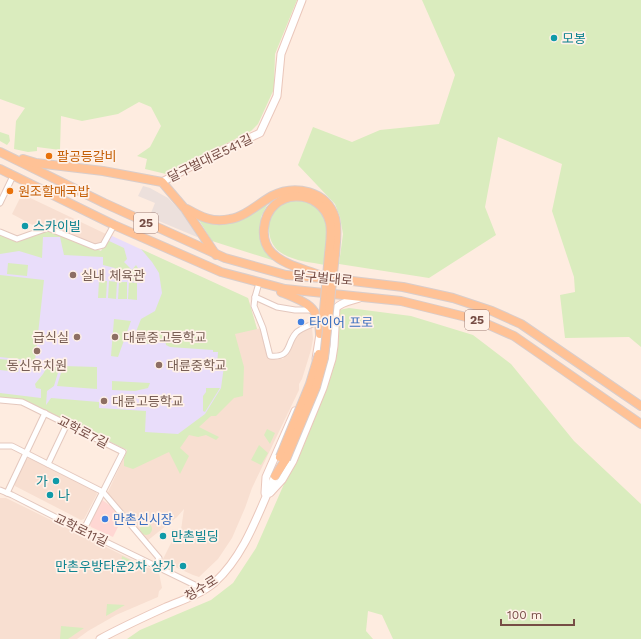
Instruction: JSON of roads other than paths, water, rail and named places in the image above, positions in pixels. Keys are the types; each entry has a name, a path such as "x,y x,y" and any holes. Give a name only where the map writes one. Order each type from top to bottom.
{"main road":[{"name":"달구벌대로541길","path":"162,182 212,155 260,133 277,96 281,54 302,0"},
{"path":"1,152 36,163 103,171 162,182 185,208 216,255"},
{"name":"달구벌대로","path":"1,152 104,203 216,255 286,274 403,287 453,298 492,311 521,324 641,406"},
{"name":"달구벌대로","path":"0,169 114,225 221,272 285,289 401,301 483,322 514,336 641,424"},
{"path":"185,208 210,220 219,221 232,219 282,191 292,189 305,190 320,197 328,204 334,217 337,234 332,254 319,357 286,459 282,480 265,498"},
{"path":"332,254 330,224 327,216 318,204 308,198 295,196 280,200 269,210 264,222 263,231 264,240 273,254 285,262 319,274 344,280"},
{"path":"262,284 301,300 314,310 319,321 320,334"},
{"path":"275,476 286,459 323,388 334,346 336,308 340,304 362,297"},
{"name":"청수로","path":"265,498 266,477 311,376 318,353 320,334"},
{"name":"청수로","path":"100,639 122,627 204,590 214,582 236,558 275,476"}],"street":[{"path":"0,203 13,176"},
{"path":"0,232 17,239 48,228 95,247 103,245 114,225"},
{"path":"262,284 255,297 254,306 263,328 270,356 283,355 296,332 319,321"},
{"path":"255,297 277,307 295,310 314,310"},
{"name":"교학로7길","path":"0,400 22,402 123,452 83,531"},
{"path":"8,493 45,413"},
{"path":"48,464 67,424"},
{"path":"0,446 12,446 103,492 159,558 155,566"},
{"name":"교학로11길","path":"0,490 204,590"}],"place":[{"name":"모봉","path":"554,38"},
{"name":"팔공등갈비","path":"49,156"},
{"name":"원조할매국밥","path":"10,191"},
{"name":"스카이빌","path":"25,226"},
{"name":"실내 체육관","path":"73,275"},
{"name":"타이어 프로","path":"301,322"},
{"name":"급식실","path":"77,337"},
{"name":"대륜중고등학교","path":"115,337"},
{"name":"동신유치원","path":"37,351"},
{"name":"대륜중학교","path":"159,365"},
{"name":"대륜고등학교","path":"104,401"},
{"name":"가","path":"56,481"},
{"name":"나","path":"50,495"},
{"name":"만촌신시장","path":"105,519"},
{"name":"만촌빌딩","path":"163,536"},
{"name":"만촌우방타운2차 상가","path":"183,566"}]}
